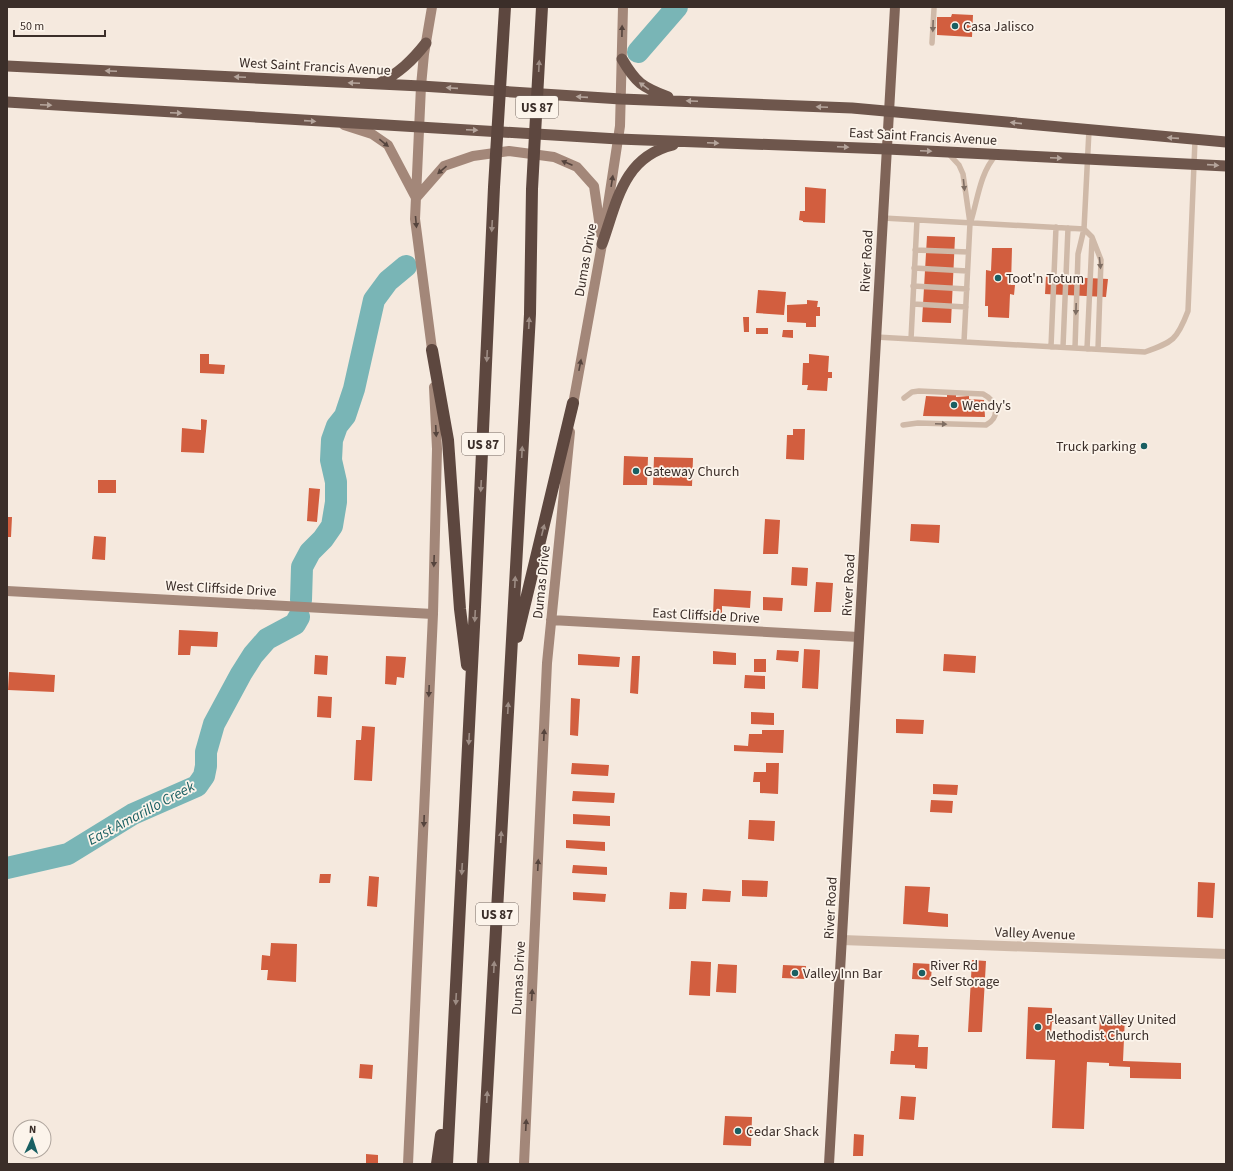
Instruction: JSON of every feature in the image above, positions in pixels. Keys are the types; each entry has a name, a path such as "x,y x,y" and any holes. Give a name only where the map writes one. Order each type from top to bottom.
{"highway":[{"name":"US 87","path":"447,1164 471,700 494,188 505,7"},
{"name":"US 87","path":"483,1164 530,314 532,189 542,7"},
{"path":"378,84 397,74 412,61 426,43"},
{"path":"622,59 634,79 650,91 676,100"},
{"name":"West Saint Francis Avenue","path":"7,66 421,86 621,99"},
{"name":"East Saint Francis Avenue","path":"621,99 676,100 889,112 1226,142"},
{"path":"7,102 618,139"},
{"name":"East Saint Francis Avenue","path":"618,139 887,149 1226,166"},
{"path":"602,244 620,192 630,172 651,152 685,142"},
{"path":"432,350 448,440 460,609 471,700"},
{"path":"510,663 572,403"},
{"path":"437,1164 453,1051"}],"main road":[{"path":"408,1164 433,614 437,449 432,350 415,219 421,86 432,7"},
{"name":"Dumas Drive","path":"524,1164 547,663 572,403 602,244 618,139 621,99 623,7"},
{"name":"River Road","path":"829,1164 895,7"},
{"path":"336,122 372,134 388,146 416,198"},
{"path":"416,198 444,166 473,156 509,151 554,157 577,167 594,186 602,244"},
{"name":"West Cliffside Drive","path":"7,591 433,614"},
{"name":"East Cliffside Drive","path":"552,620 859,637"}],"street":[{"name":"Valley Avenue","path":"842,940 1226,954"}],"lane":[{"path":"932,43 934,9"},
{"path":"1075,348 1078,254 1084,228 1089,130"},
{"path":"876,337 1145,352 1168,344 1181,329 1188,311 1195,140"},
{"path":"947,152 959,165 963,174 970,223"},
{"path":"964,342 970,223 984,174 988,165 997,155"},
{"path":"883,218 1084,228 1092,237 1101,260 1098,349"},
{"path":"911,339 917,220"},
{"path":"1051,347 1056,227"},
{"path":"1063,347 1068,228"},
{"path":"1087,349 1092,237"},
{"path":"915,250 968,252"},
{"path":"914,268 968,271"},
{"path":"913,286 966,289"},
{"path":"913,304 966,307"},
{"path":"903,425 918,423 986,425 993,422 996,416 993,402 990,397 983,394 919,391 912,392 904,398"}],"building":[{"path":"952,14 973,15 972,37 937,35 937,17 951,17"},
{"path":"805,187 826,189 825,223 803,222 799,220 800,211 805,211"},
{"path":"927,236 955,237 951,323 922,322"},
{"name":"Toot'n Totum","path":"992,248 1012,248 1011,285 1015,285 1014,295 1010,294 1009,318 988,317 988,306 985,306 986,270 991,271"},
{"name":"Toot'n Totum","path":"1046,276 1108,279 1106,297 1045,294"},
{"path":"758,290 786,292 784,315 756,313"},
{"path":"807,300 818,301 817,307 820,307 820,316 816,316 816,327 806,327 806,323 787,322 787,305 807,304"},
{"path":"743,317 749,317 749,332 744,332"},
{"path":"756,328 768,328 768,334 756,334"},
{"path":"783,330 793,330 793,338 782,337"},
{"path":"200,354 209,354 209,364 225,365 224,374 200,373"},
{"path":"809,354 829,356 828,372 832,372 832,378 828,378 827,391 807,390 808,385 802,385 803,363 809,363"},
{"name":"Wendy's","path":"947,394 956,394 956,397 969,396 969,399 984,400 985,417 923,416 926,396 947,397"},
{"path":"201,419 207,420 204,453 181,452 182,428 201,430"},
{"path":"793,429 805,429 804,460 786,459 787,435 793,435"},
{"path":"624,456 648,457 647,485 623,485"},
{"path":"654,457 693,458 692,486 653,485"},
{"path":"98,480 116,480 116,493 98,493"},
{"path":"309,488 320,489 317,522 307,521"},
{"path":"7,517 12,517 11,537 7,537"},
{"path":"765,519 780,520 778,554 763,554"},
{"path":"911,524 940,525 939,543 910,541"},
{"path":"94,536 106,537 105,560 92,559"},
{"path":"792,567 808,568 807,586 791,585"},
{"path":"816,582 833,583 831,612 814,612"},
{"path":"714,589 751,591 750,608 722,606 722,615 713,615"},
{"path":"763,597 783,598 782,611 763,610"},
{"path":"179,630 218,632 217,647 191,646 190,655 178,655"},
{"path":"804,649 820,650 818,689 802,688"},
{"path":"777,650 799,651 798,662 776,660"},
{"path":"713,651 736,653 736,665 713,664"},
{"path":"578,654 620,657 619,667 578,665"},
{"path":"944,654 976,656 975,673 943,671"},
{"path":"315,655 328,656 327,675 314,674"},
{"path":"386,656 406,657 404,678 397,677 396,685 385,684"},
{"path":"632,656 640,656 638,694 630,693"},
{"path":"754,659 766,659 766,672 754,672"},
{"path":"9,672 55,675 54,692 8,690"},
{"path":"745,675 765,676 765,689 744,688"},
{"path":"318,696 332,697 331,718 317,717"},
{"path":"571,698 580,699 578,736 570,735"},
{"path":"751,712 774,713 774,725 751,724"},
{"path":"896,719 924,720 923,734 896,733"},
{"path":"362,726 375,727 372,781 354,780 356,740 361,740"},
{"path":"762,730 784,730 783,753 734,751 734,745 748,746 749,734 762,734"},
{"path":"572,763 609,765 608,776 571,774"},
{"path":"766,763 779,763 778,794 760,793 760,782 753,782 754,772 766,772"},
{"path":"933,784 958,785 957,795 933,794"},
{"path":"573,791 615,793 614,803 572,801"},
{"path":"931,800 953,801 952,813 930,812"},
{"path":"573,814 610,816 610,826 573,824"},
{"path":"749,820 775,821 774,841 748,839"},
{"path":"566,840 605,842 605,851 566,848"},
{"path":"573,865 607,867 607,875 572,873"},
{"path":"320,874 331,874 330,883 319,883"},
{"path":"369,876 379,877 377,907 367,906"},
{"path":"742,880 768,881 767,897 742,896"},
{"path":"1198,882 1215,883 1213,918 1197,917"},
{"path":"905,886 930,887 928,912 948,914 948,927 903,924"},
{"path":"703,889 731,891 730,902 702,901"},
{"path":"573,892 606,894 605,902 573,900"},
{"path":"670,892 687,893 686,909 669,909"},
{"path":"271,943 297,944 296,982 267,980 268,970 261,970 262,955 270,956"},
{"path":"972,960 986,961 982,1032 968,1032"},
{"path":"691,961 711,962 710,996 689,995"},
{"path":"913,963 932,964 931,980 912,979"},
{"path":"718,964 737,965 736,993 716,992"},
{"path":"783,965 806,966 805,979 782,978"},
{"path":"1028,1007 1052,1008 1052,1014 1058,1014 1058,1022 1052,1022 1051,1034 1099,1036 1100,1015 1125,1016 1123,1061 1181,1063 1181,1079 1130,1078 1130,1067 1109,1066 1109,1063 1087,1062 1084,1129 1052,1128 1055,1060 1026,1059"},
{"path":"895,1034 919,1035 918,1047 928,1047 927,1069 915,1068 915,1065 890,1064 891,1051 894,1051"},
{"path":"360,1064 373,1065 372,1079 359,1078"},
{"path":"901,1096 916,1097 914,1120 899,1119"},
{"path":"725,1116 752,1117 751,1146 723,1145"},
{"path":"854,1134 864,1135 863,1156 853,1156"},
{"path":"366,1154 378,1155 378,1164 366,1164"}],"waterway":[{"name":"East Amarillo Creek","path":"638,52 677,7"},
{"name":"East Amarillo Creek","path":"301,600 302,567 310,552 323,539 332,526 336,502 336,482 331,460 332,440 337,426 345,416 354,389 374,300 388,281 406,266"},
{"name":"East Amarillo Creek","path":"7,868 68,854 133,814 197,786 204,776 206,752 214,724 241,674 253,655 267,639 295,624 299,617"}],"place":[{"name":"Casa Jalisco","path":"955,26"},
{"name":"Toot'n Totum","path":"998,278"},
{"name":"Wendy's","path":"954,405"},
{"name":"Truck parking","path":"1144,446"},
{"name":"Gateway Church","path":"636,471"},
{"name":"Valley Inn Bar","path":"795,973"},
{"name":"River Rd Self Storage","path":"922,973"},
{"name":"Pleasant Valley United Methodist Church","path":"1038,1027"},
{"name":"Cedar Shack","path":"738,1131"}]}
